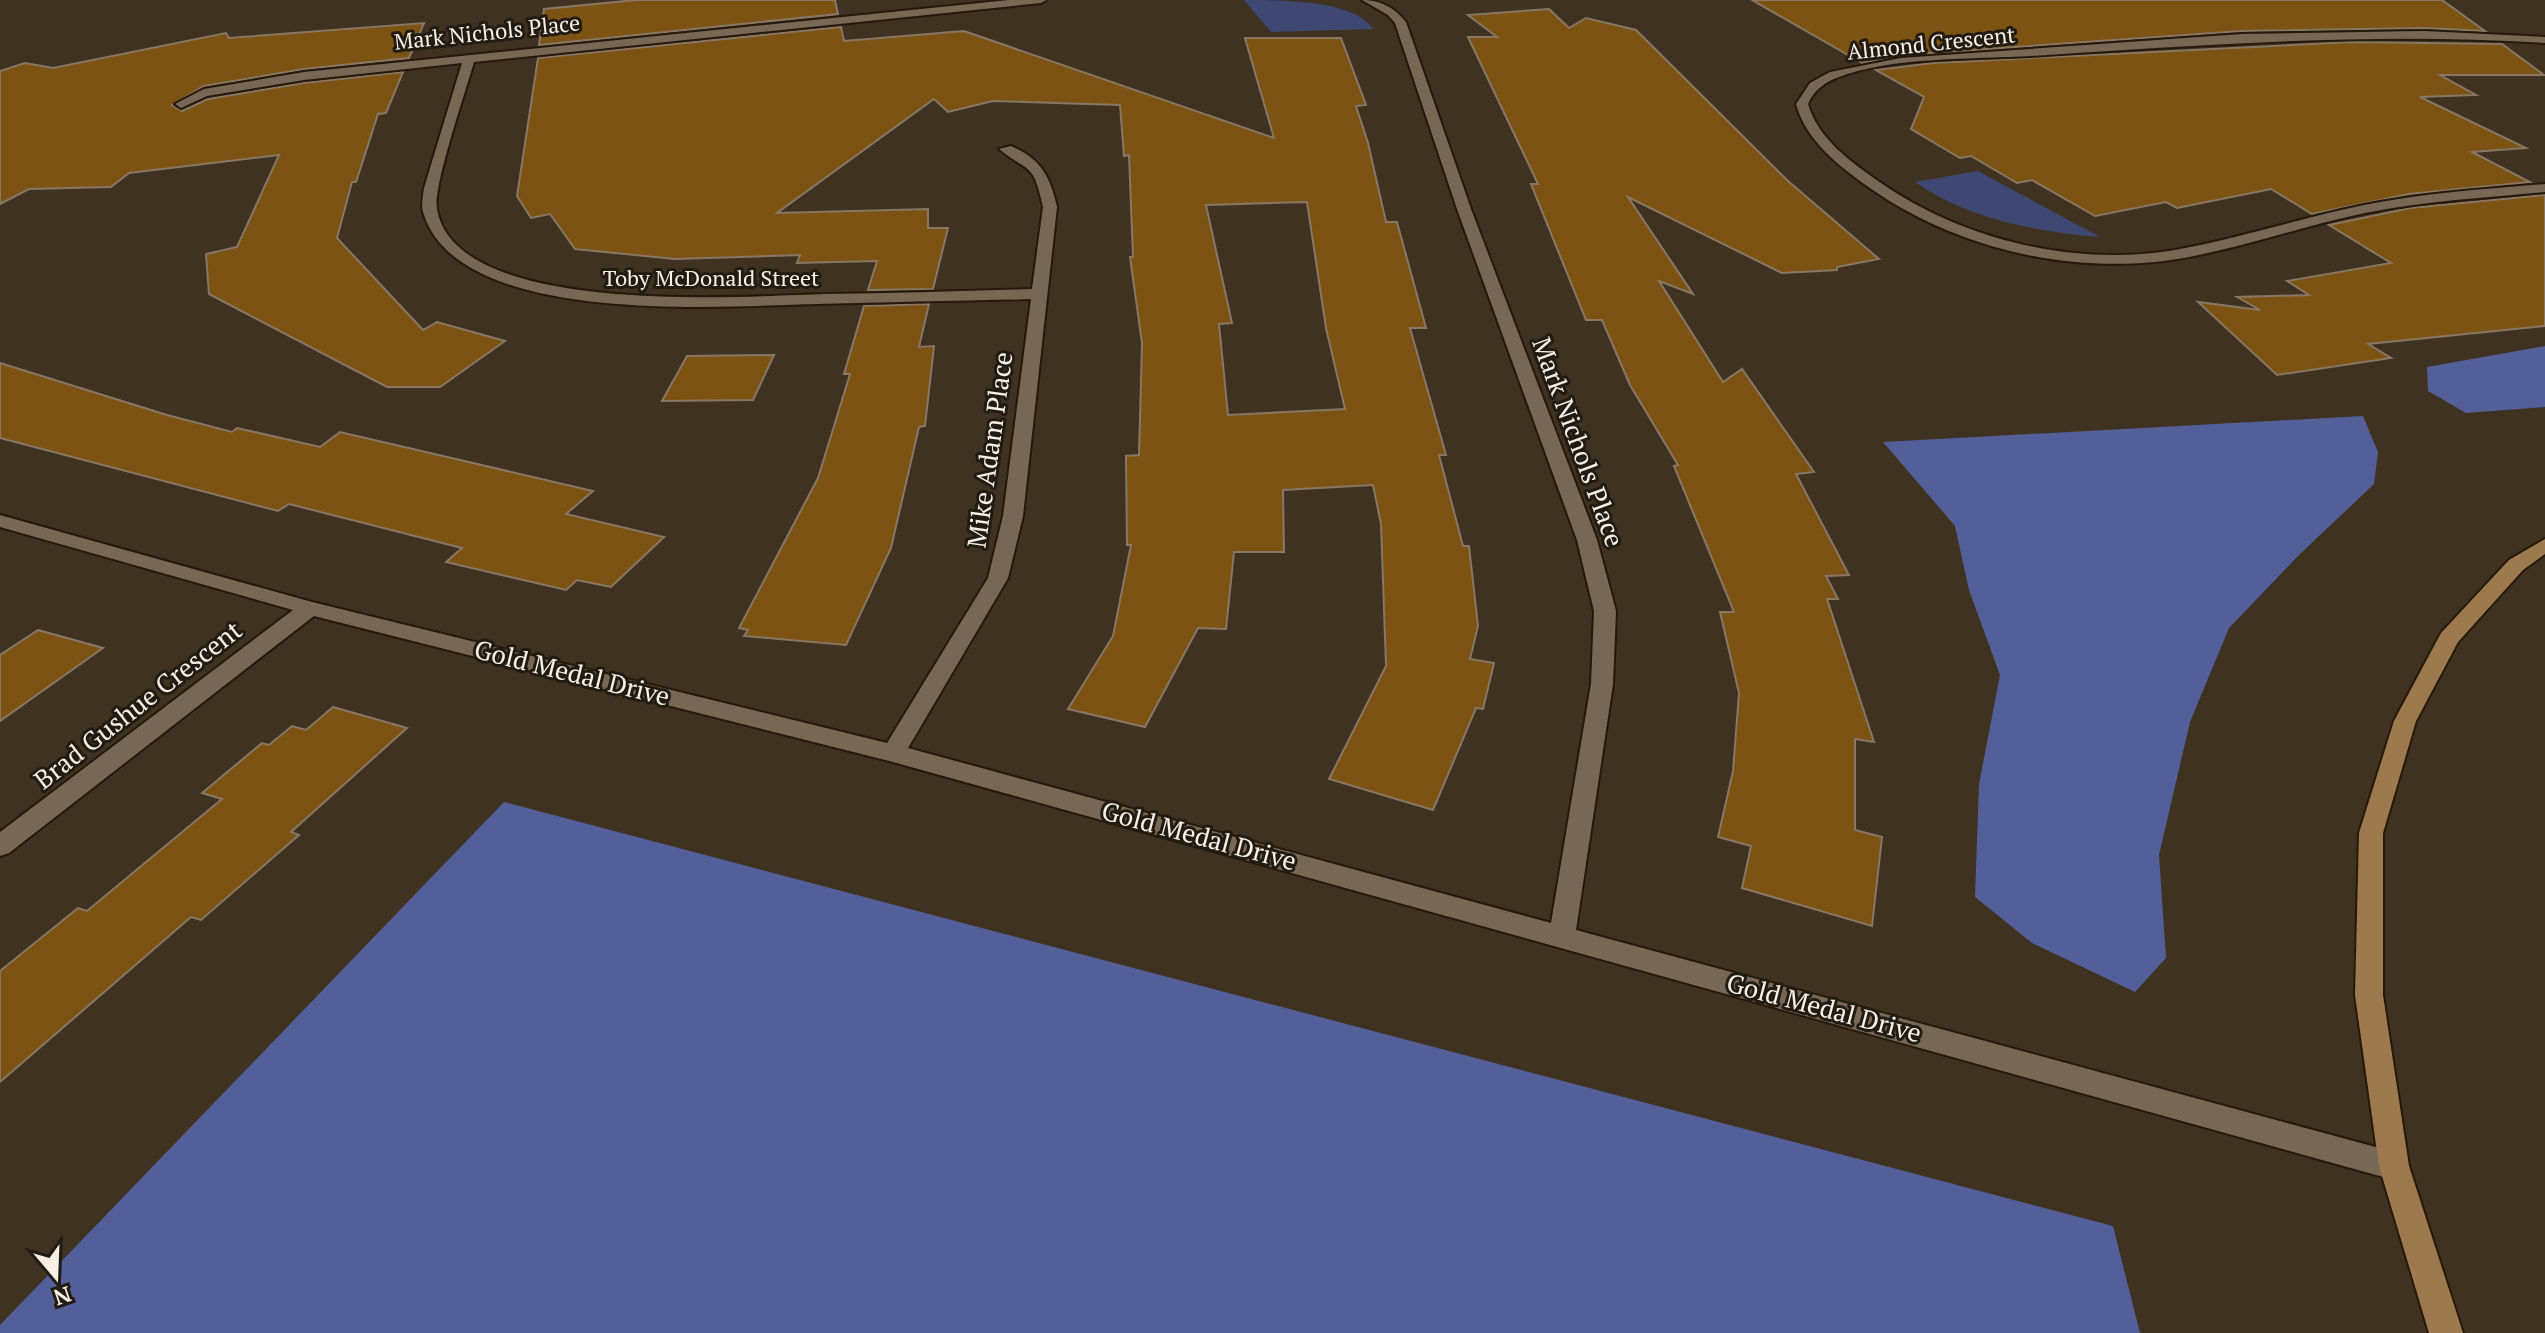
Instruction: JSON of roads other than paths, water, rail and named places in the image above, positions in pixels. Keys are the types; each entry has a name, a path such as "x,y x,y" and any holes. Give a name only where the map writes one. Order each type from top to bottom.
{"main road":[{"path":"2446,1333 2394,1166 2369,995 2371,833 2405,721 2449,638 2516,565 2545,545"}],"street":[{"name":"Mark Nichols Place","path":"181,104 204,93 253,83 1041,0"},
{"name":"Mark Nichols Place","path":"1367,0 1392,13 1400,22 1464,209 1587,540 1600,586 1605,611 1602,684 1562,935"},
{"name":"Almond Crescent","path":"2545,40 2437,35 2226,37 1928,61 1847,70 1811,87 1802,104 1809,126 1838,156 1882,192 1911,210 1949,227 1993,241 2080,256 2123,259 2165,256 2367,209 2545,188"},
{"name":"Toby McDonald Street","path":"469,59 431,188 429,210 437,231 451,247 474,263 506,278 550,291 595,299 656,303 1037,294"},
{"name":"Mike Adam Place","path":"893,753 998,578 1013,516 1037,294 1050,207 1040,170 1028,158 1006,149"},
{"name":"Gold Medal Drive","path":"0,521 310,608 893,753 2394,1166"},
{"name":"Brad Gushue Crescent","path":"0,846 310,608"}]}
